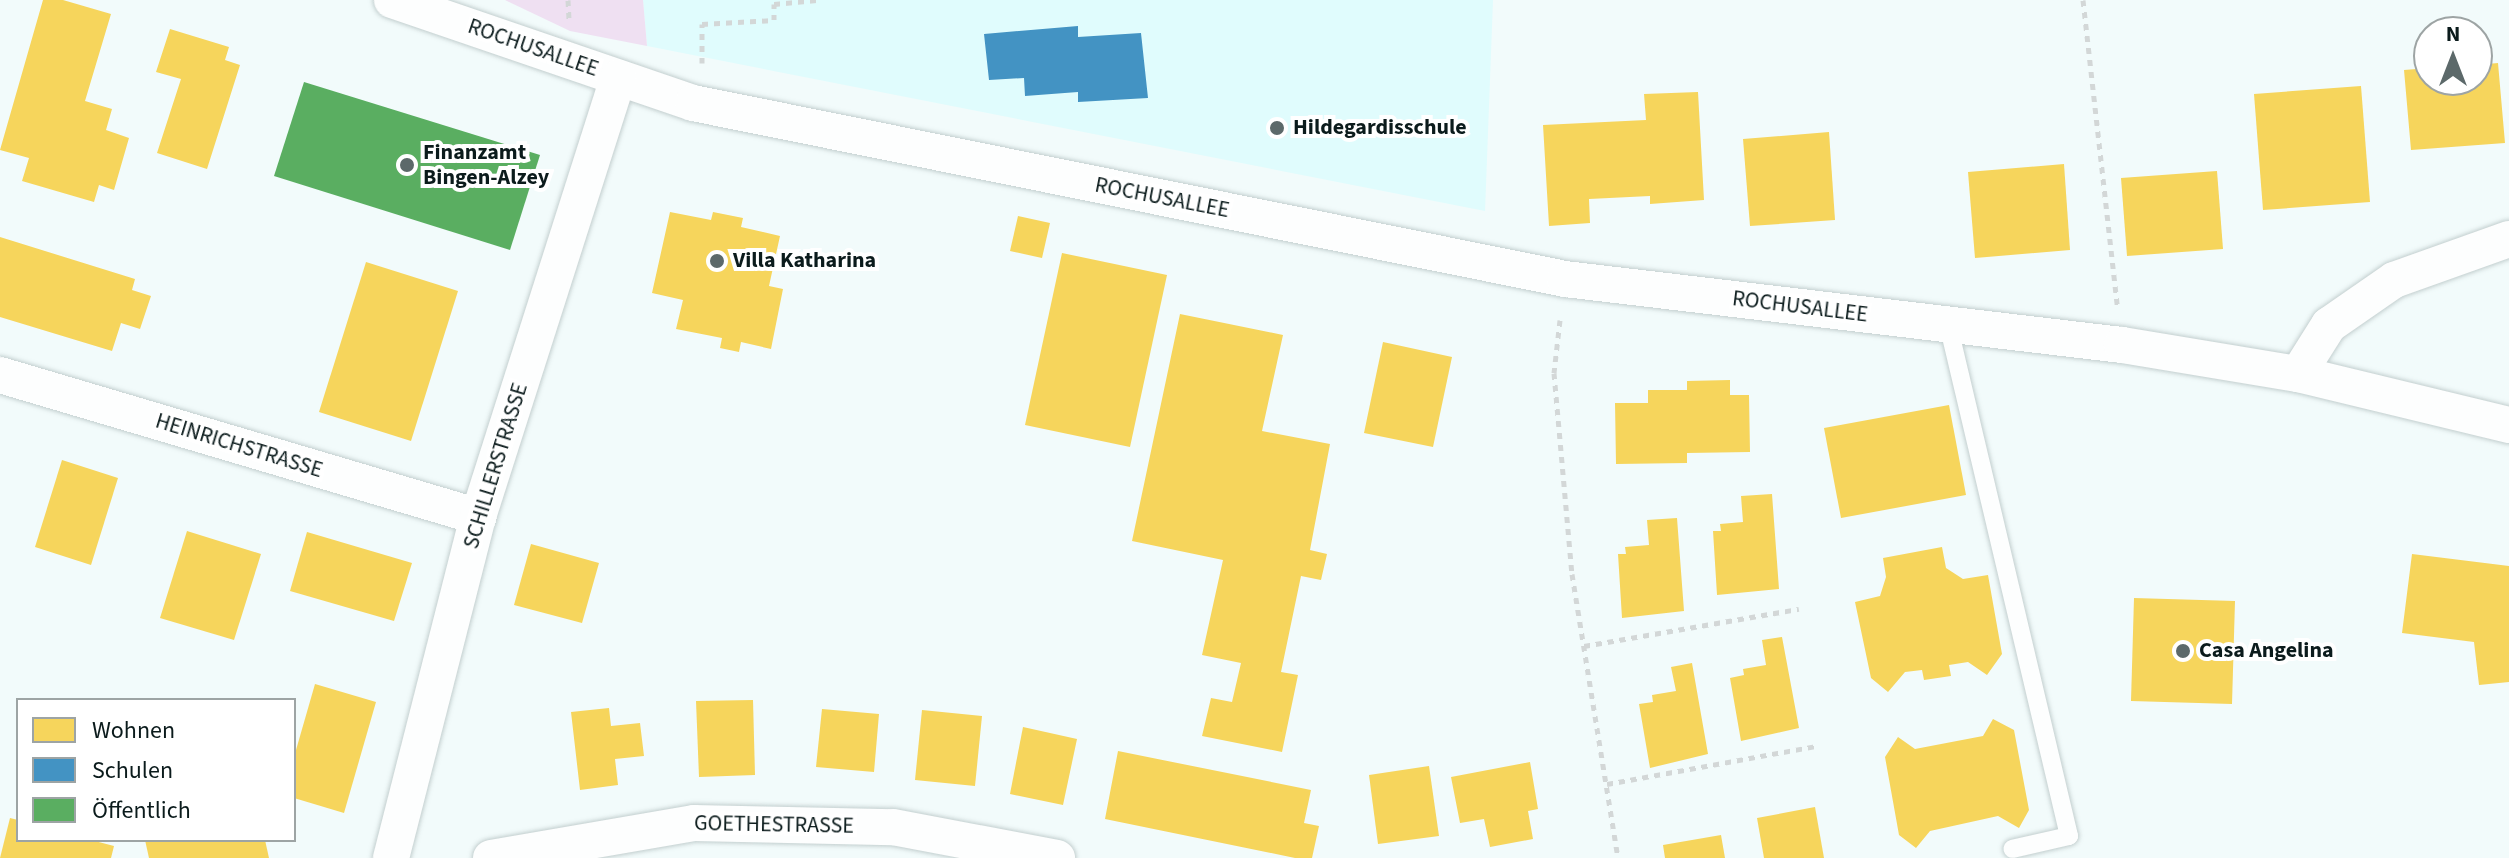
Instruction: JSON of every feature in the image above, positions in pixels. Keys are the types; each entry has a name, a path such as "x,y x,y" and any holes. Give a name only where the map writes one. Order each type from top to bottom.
{"street":[{"name":"ROCHUSALLEE","path":"392,0 693,103 1565,279 2122,345 2298,374 2509,425"},
{"name":"SCHILLERSTRASSE","path":"391,858 478,517 618,78"},
{"path":"2298,374 2329,325 2394,280 2509,239"},
{"name":"HEINRICHSTRASSE","path":"0,375 478,517"},
{"name":"GOETHESTRASSE","path":"491,858 694,823 893,827 1057,858"}],"lane":[{"path":"1948,324 2069,836 2012,849"}],"path":[{"path":"693,103 704,53 702,24 774,20 774,4 817,0"},
{"path":"2083,0 2115,287"},
{"path":"1565,279 1554,373 1572,574 1618,858"},
{"path":"1584,646 1799,609"},
{"path":"1607,784 1816,746"}],"shaded area":[{"path":"505,0 643,0 647,46 570,31"},
{"name":"Hildegardisschule","path":"643,0 1493,0 1485,211 647,46"}],"building: Wohnen":[{"path":"43,0 63,0 111,14 85,101 112,109 106,130 129,138 114,190 99,185 94,202 22,181 29,158 0,150"},
{"path":"170,29 229,47 225,60 240,65 207,169 157,153 181,79 156,72"},
{"path":"2493,63 2498,63 2505,143 2411,150 2404,70 2413,69 2413,96 2493,96"},
{"path":"2361,86 2370,202 2263,210 2254,94"},
{"path":"1698,92 1704,200 1650,204 1650,196 1589,199 1590,223 1549,226 1543,125 1646,120 1644,94"},
{"path":"1829,132 1835,220 1750,226 1743,139"},
{"path":"2064,164 2070,250 1975,258 1968,172"},
{"path":"2217,171 2223,249 2127,256 2121,178"},
{"name":"Villa Katharina","path":"670,212 711,220 713,212 743,218 741,227 780,236 769,286 783,289 771,349 741,342 739,352 720,348 722,338 676,329 683,300 652,293"},
{"path":"1018,216 1050,223 1042,258 1010,251"},
{"path":"0,237 135,279 132,290 151,296 140,329 121,323 112,351 0,317"},
{"path":"1062,253 1167,275 1130,447 1025,425"},
{"path":"366,262 458,291 411,441 319,412"},
{"path":"1180,314 1283,335 1262,431 1330,444 1310,550 1327,554 1321,580 1301,576 1281,672 1298,675 1282,752 1202,736 1211,698 1232,702 1241,663 1202,655 1223,560 1132,541"},
{"path":"1383,342 1452,357 1433,447 1364,433"},
{"path":"1730,380 1730,395 1749,395 1750,452 1687,453 1687,463 1616,464 1615,403 1648,403 1648,390 1687,390 1687,381"},
{"path":"1949,405 1966,495 1841,518 1824,428"},
{"path":"62,460 118,478 91,565 35,547"},
{"path":"1772,494 1779,589 1717,595 1713,531 1721,531 1720,524 1743,522 1741,496"},
{"path":"1677,518 1684,611 1622,618 1618,554 1626,554 1625,547 1649,545 1647,520"},
{"path":"187,531 261,554 234,640 160,618"},
{"path":"307,532 412,563 394,621 290,591"},
{"path":"531,544 599,563 582,623 514,605"},
{"path":"1942,547 1946,568 1963,579 1988,575 2002,654 1987,675 1968,662 1949,665 1951,676 1924,680 1922,670 1905,672 1888,692 1871,678 1855,602 1880,596 1886,577 1883,558"},
{"path":"2412,554 2509,566 2509,682 2479,685 2474,642 2402,633"},
{"name":"Casa Angelina","path":"2134,598 2235,601 2232,704 2131,701"},
{"path":"1782,637 1799,728 1741,741 1730,678 1744,675 1743,669 1766,665 1762,640"},
{"path":"1692,663 1708,754 1650,768 1639,704 1653,702 1652,695 1676,691 1671,667"},
{"path":"315,684 376,702 344,813 296,799 296,750"},
{"path":"753,700 755,775 699,777 696,701"},
{"path":"609,708 611,726 640,723 644,756 615,759 618,785 580,790 571,712"},
{"path":"822,709 879,714 874,772 816,767"},
{"path":"922,710 982,716 975,786 915,780"},
{"path":"1993,719 2014,730 2029,810 2019,828 1998,816 1930,831 1916,848 1899,835 1885,757 1898,737 1915,749 1983,736"},
{"path":"1023,727 1077,739 1063,805 1010,794"},
{"path":"1118,751 1311,790 1304,823 1319,826 1312,858 1295,858 1105,819"},
{"path":"1530,762 1538,809 1528,811 1533,839 1490,847 1484,819 1460,823 1451,777"},
{"path":"1429,766 1439,836 1378,844 1369,775"},
{"path":"1815,807 1824,858 1764,858 1757,818"},
{"path":"10,818 16,820 16,842 99,842 114,846 111,858 0,858"},
{"path":"1721,835 1725,858 1665,858 1663,845"},
{"path":"145,842 265,842 269,858 149,858"}],"building: Schulen":[{"path":"1078,26 1078,37 1141,33 1148,98 1078,102 1078,92 1025,96 1024,78 989,80 984,34"}],"building: Öffentlich":[{"name":"Finanzamt Bingen-Alzey","path":"304,82 540,155 510,250 274,176"}],"place":[{"name":"Hildegardisschule","path":"1277,128"},
{"name":"Finanzamt Bingen-Alzey","path":"407,165"},
{"name":"Villa Katharina","path":"717,261"},
{"name":"Casa Angelina","path":"2183,651"}]}
